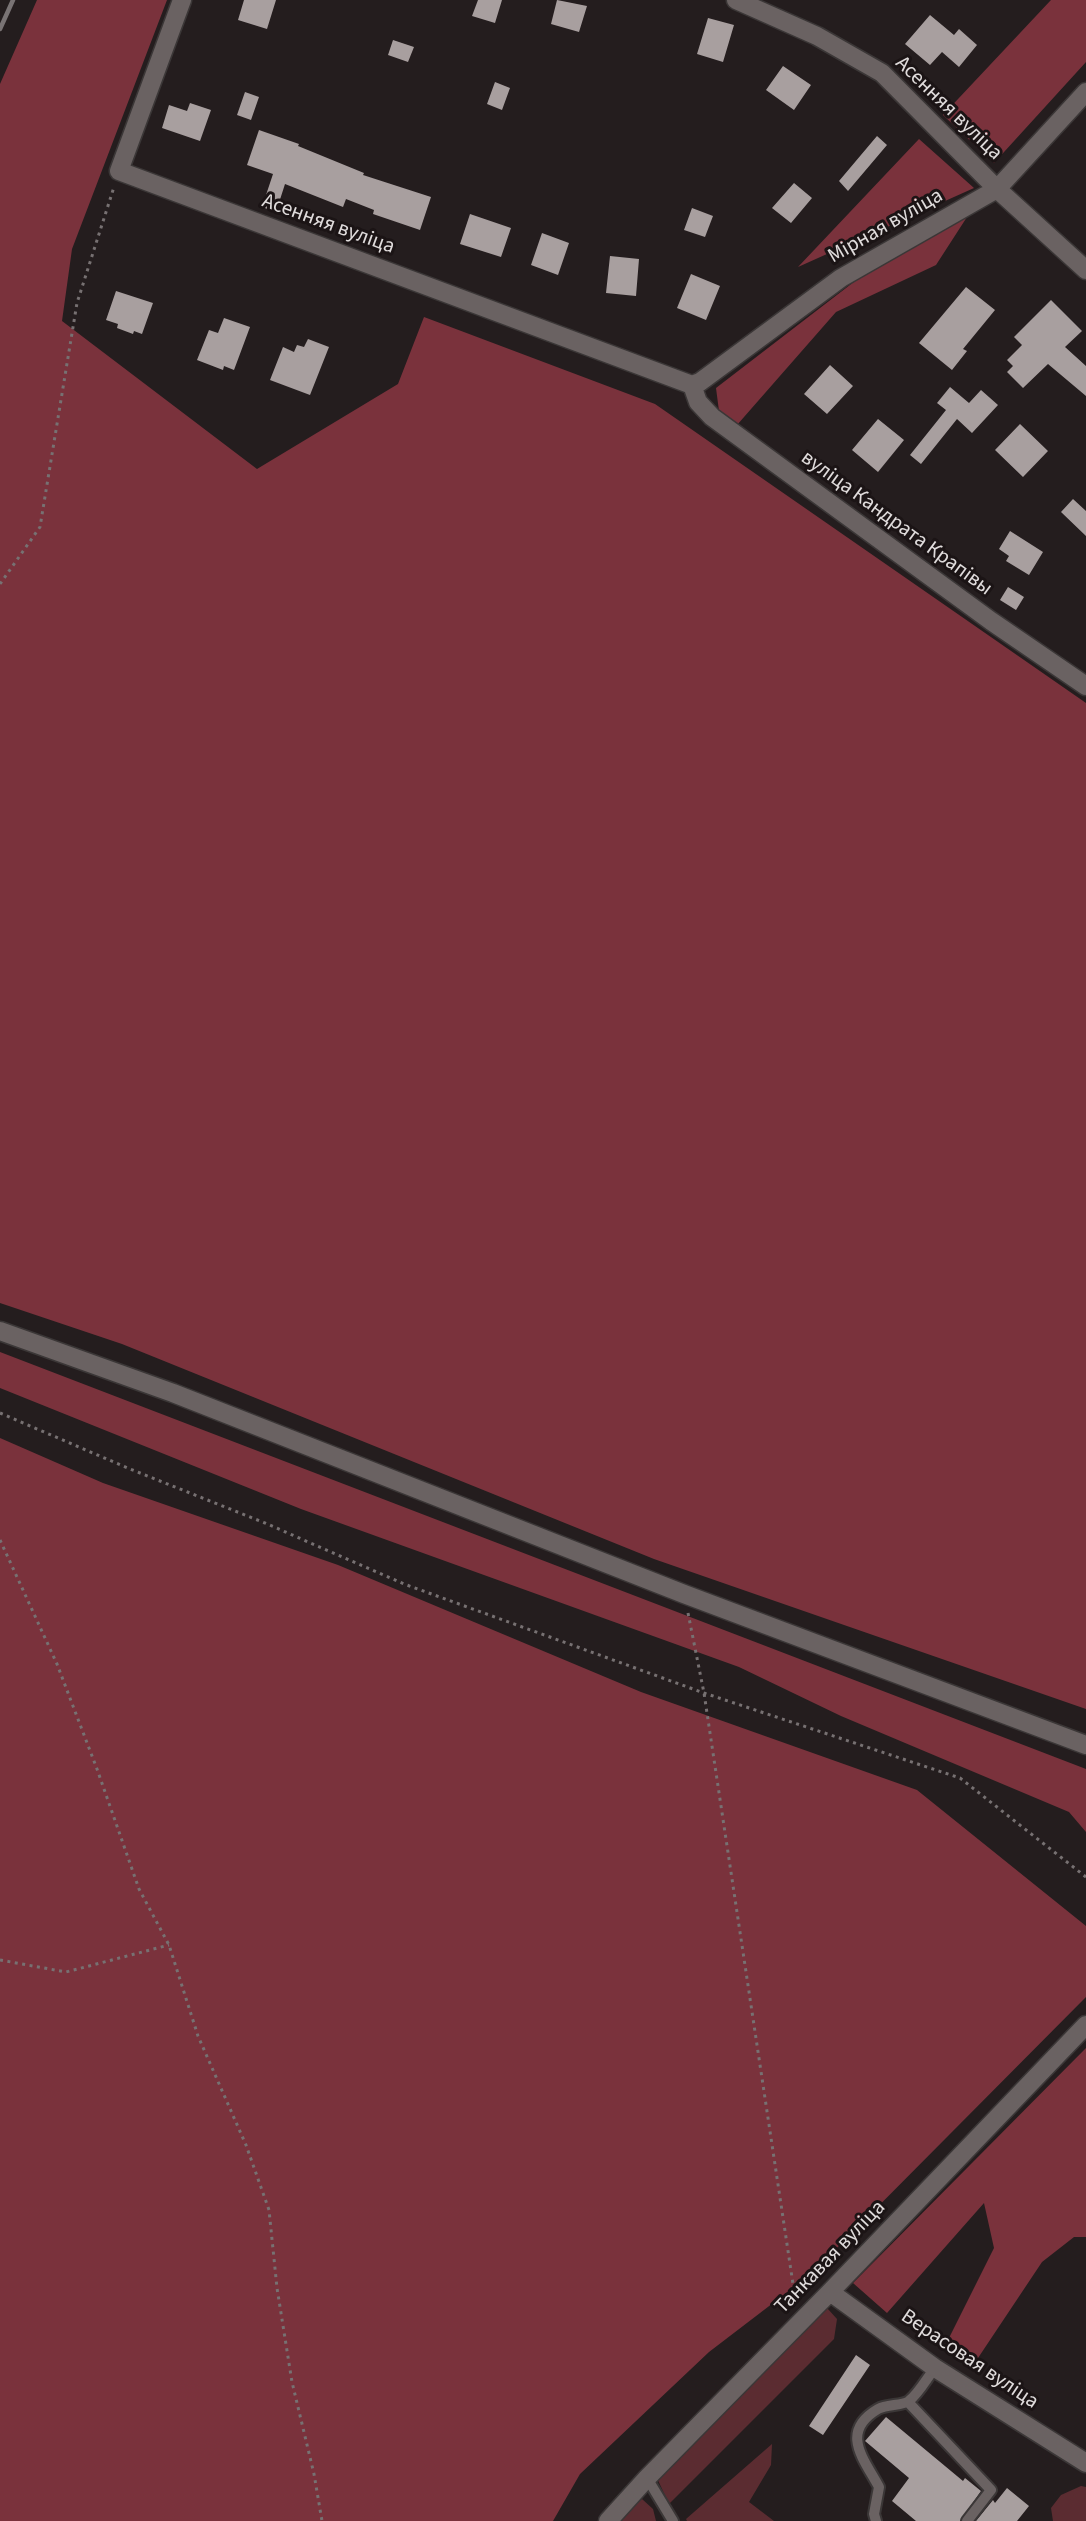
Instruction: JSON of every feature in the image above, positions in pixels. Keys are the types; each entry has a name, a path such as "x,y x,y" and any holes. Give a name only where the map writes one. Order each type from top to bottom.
{"street":[{"path":"119,171 182,0"},
{"name":"Асенняя вуліца","path":"736,0 817,36 882,73 997,189"},
{"name":"Мірная вуліца","path":"692,385 700,382 841,278 997,189 1086,92"},
{"name":"Асенняя вуліца","path":"119,171 692,385"},
{"path":"997,189 1086,270"},
{"name":"вуліца Кандрата Крапівы","path":"692,385 698,402 712,417 991,621 1086,686"},
{"path":"0,1331 173,1393 684,1594 1086,1745"},
{"name":"Танкавая вуліца","path":"608,2521 1086,2025"},
{"name":"Верасовая вуліца","path":"830,2292 935,2368 1086,2463"}],"lane":[{"path":"876,2521 874,2514 879,2487 857,2447 857,2434 865,2420 879,2409 894,2403 908,2402 935,2368"},
{"path":"908,2402 991,2490 967,2521"},
{"path":"647,2478 672,2521"}],"path":[{"path":"0,584 40,527 77,303 119,171"},
{"path":"0,1413 130,1469 265,1523 404,1584 704,1693 960,1778 1086,1878"},
{"path":"0,1540 29,1600 63,1681 139,1889 169,1945 198,2036 246,2145 269,2210 292,2382 317,2485 322,2521"},
{"path":"684,1594 704,1693 793,2284"},
{"path":"0,1960 66,1972 169,1945"}],"shaded area":[{"path":"37,0 167,0 72,249 62,321 257,469 398,384 424,317 655,404 1086,703 1086,1709 654,1559 122,1344 0,1303 0,84"},
{"path":"1051,0 1086,0 1086,62 994,163 943,115"},
{"path":"919,139 974,188 798,267"},
{"path":"967,217 936,265 836,312 737,425 719,411 716,388 859,278"},
{"path":"0,1352 1086,1769 1086,1832 1069,1812 841,1716 739,1667 301,1509 0,1388"},
{"path":"0,1438 103,1483 338,1565 641,1692 917,1790 1086,1926 1086,1997 811,2274 709,2352 580,2474 553,2521 0,2521"},
{"path":"1086,2048 1086,2237 1074,2237 1042,2262 976,2361 947,2342 994,2248 984,2203 887,2313 853,2283"},
{"path":"827,2308 837,2319 834,2339 669,2504 656,2476"},
{"path":"772,2444 771,2465 749,2502 774,2521 687,2521 686,2519"},
{"path":"1081,2486 1086,2487 1086,2521 1053,2521 1051,2508 1061,2495"},
{"path":"642,2499 653,2509 656,2521 619,2521 622,2513"}],"building":[{"path":"244,0 276,0 267,29 238,20"},
{"path":"478,0 502,0 495,23 472,16"},
{"path":"557,0 587,6 579,32 551,24"},
{"path":"930,15 954,35 959,29 977,45 959,67 942,52 930,65 905,44"},
{"path":"708,18 734,25 723,62 697,54"},
{"path":"393,40 414,47 408,62 388,55"},
{"path":"783,66 811,85 794,110 766,90"},
{"path":"495,82 510,88 502,110 487,104"},
{"path":"245,92 259,97 251,120 237,115"},
{"path":"190,103 211,110 200,141 162,128 169,105 187,111"},
{"path":"259,130 299,144 298,146 364,173 363,175 431,197 420,230 373,214 374,210 346,199 343,207 285,184 276,212 262,207 273,174 247,165"},
{"path":"877,136 887,145 848,191 839,181"},
{"path":"794,183 812,198 791,223 772,208"},
{"path":"692,208 713,216 705,237 684,230"},
{"path":"470,214 511,228 501,257 460,244"},
{"path":"542,233 569,243 558,275 531,265"},
{"path":"610,256 639,259 636,296 606,293"},
{"path":"691,274 720,286 706,320 677,308"},
{"path":"966,287 995,310 963,349 967,351 952,370 919,343"},
{"path":"116,291 153,303 142,334 134,331 133,334 117,328 118,324 106,320"},
{"path":"1051,300 1082,331 1065,347 1086,366 1086,396 1048,364 1023,388 1007,372 1013,366 1007,360 1022,345 1014,337"},
{"path":"224,318 250,327 234,370 224,366 223,370 197,360 209,330 218,333"},
{"path":"308,339 329,347 310,395 270,380 283,347 294,352 297,345 304,347"},
{"path":"830,365 853,386 827,414 804,394"},
{"path":"950,387 969,403 981,390 998,405 972,433 957,419 921,464 910,455 946,410 937,403"},
{"path":"878,419 904,440 878,472 852,450"},
{"path":"1020,424 1048,451 1023,477 995,450"},
{"path":"1073,499 1086,511 1086,536 1061,512"},
{"path":"1010,531 1043,552 1029,575 1006,561 1009,556 999,549"},
{"path":"1008,587 1024,597 1016,610 1000,600"},
{"path":"856,2355 870,2365 823,2435 809,2426"},
{"path":"886,2417 963,2481 965,2478 981,2491 960,2521 916,2521 892,2501 909,2478 865,2441"},
{"path":"1007,2488 1029,2506 1017,2521 976,2521 993,2500 995,2503"}],"railway":[{"path":"0,29 13,0"}]}
